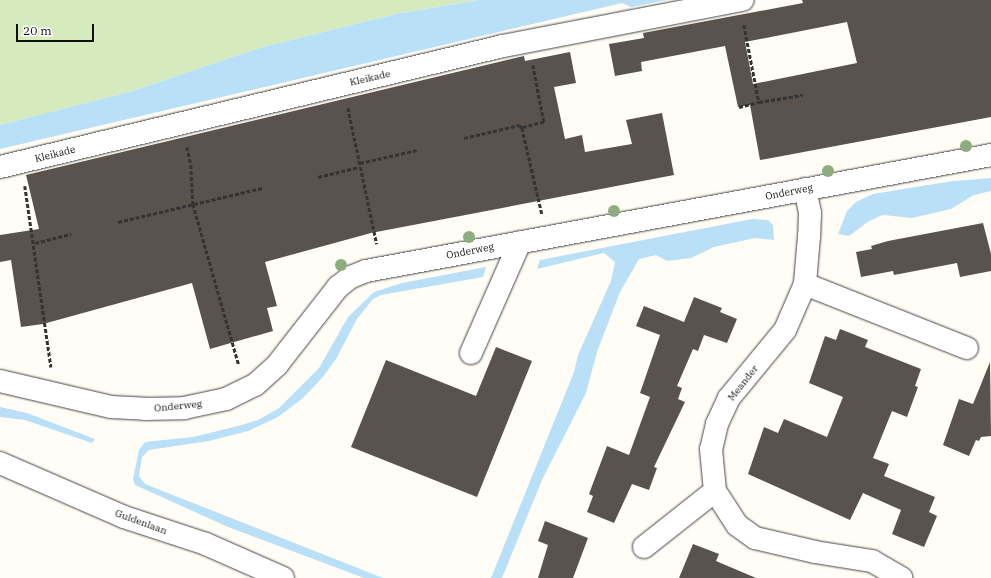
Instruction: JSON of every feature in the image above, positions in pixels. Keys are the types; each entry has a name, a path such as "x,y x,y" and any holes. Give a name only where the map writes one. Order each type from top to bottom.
{"street":[{"name":"Kleikade","path":"0,167 503,46 741,0"},
{"name":"Onderweg","path":"0,381 111,407 145,409 184,408 226,399 246,389 277,366 338,287 351,277 382,268 991,155"},
{"name":"Meander","path":"805,189 810,213 810,236 804,284 785,330 729,398 717,424 711,449 715,492 737,525 755,538 808,551 872,561 901,578"},
{"path":"471,353 520,242"},
{"path":"804,284 967,348"},
{"name":"Guldenlaan","path":"0,463 124,516 206,544 283,578"},
{"path":"644,547 715,492"}],"path":[{"path":"741,0 759,102"},
{"path":"464,138 520,125 522,128 544,122 532,62"},
{"path":"739,107 802,95"},
{"path":"347,106 382,268"},
{"path":"522,128 546,237"},
{"path":"186,144 191,165 193,204 246,389"},
{"path":"360,163 417,150"},
{"path":"318,177 359,167"},
{"path":"25,183 35,243 53,394"},
{"path":"118,222 262,188"},
{"path":"35,243 71,234"}],"green space":[{"path":"0,0 478,0 400,13 263,47 132,91 0,125"}],"water":[{"path":"478,0 666,0 631,7 622,3 0,149 0,125 132,91 263,47 400,13"},
{"path":"991,178 991,191 974,195 951,209 912,218 883,215 869,221 849,236 838,234 847,211 856,202 873,194 953,181"},
{"path":"752,219 768,220 773,225 774,240 755,238 714,247 691,258 667,261 656,255 639,259 620,292 597,352 586,393 542,480 502,578 491,578 574,372 578,355 611,281 615,262 604,253 537,269 540,260"},
{"path":"486,267 483,277 381,295 373,299 357,319 336,359 322,378 303,398 278,417 248,431 209,441 149,450 142,457 139,476 145,484 383,578 364,578 228,527 135,485 133,479 139,450 145,442 193,437 238,426 258,420 279,408 319,368 348,317 374,292 402,283"},
{"path":"0,407 27,413 95,439 92,443 25,420 0,417"}],"building":[{"path":"802,0 991,0 991,117 760,160 750,105 738,107 725,46 641,62 642,71 615,76 609,44 644,38 643,33 803,3","holes":["847,22 857,63 753,84 745,42"]},
{"path":"570,52 576,83 554,87 565,139 582,135 585,152 632,144 626,120 662,113 674,175 371,233 265,262 277,306 267,308 273,331 210,349 192,283 43,324 21,327 11,260 0,262 0,235 39,229 26,175 524,56 525,61"},
{"path":"983,223 991,254 991,271 960,277 957,263 894,275 893,271 861,277 856,252 872,249 871,246 888,241"},
{"path":"694,297 722,308 720,312 737,319 727,343 704,335 698,351 693,349 677,386 682,388 678,399 685,402 654,467 657,468 649,490 632,484 614,523 587,512 593,496 589,494 607,446 629,455 650,397 640,393 660,335 636,326 644,306 684,322"},
{"path":"840,329 868,340 865,347 921,369 915,386 918,387 907,417 892,411 873,458 889,464 884,476 935,497 929,512 937,516 924,547 892,534 901,510 863,493 850,520 748,474 764,427 778,433 784,419 827,437 843,397 809,383 825,336 836,340"},
{"path":"496,347 532,361 477,497 351,447 386,360 476,396"},
{"path":"990,362 991,436 981,437 979,441 976,440 969,456 943,445 959,399 973,404"},
{"path":"545,521 588,538 573,578 538,578 548,545 538,541"},
{"path":"693,544 719,554 716,561 756,578 679,578"}]}
